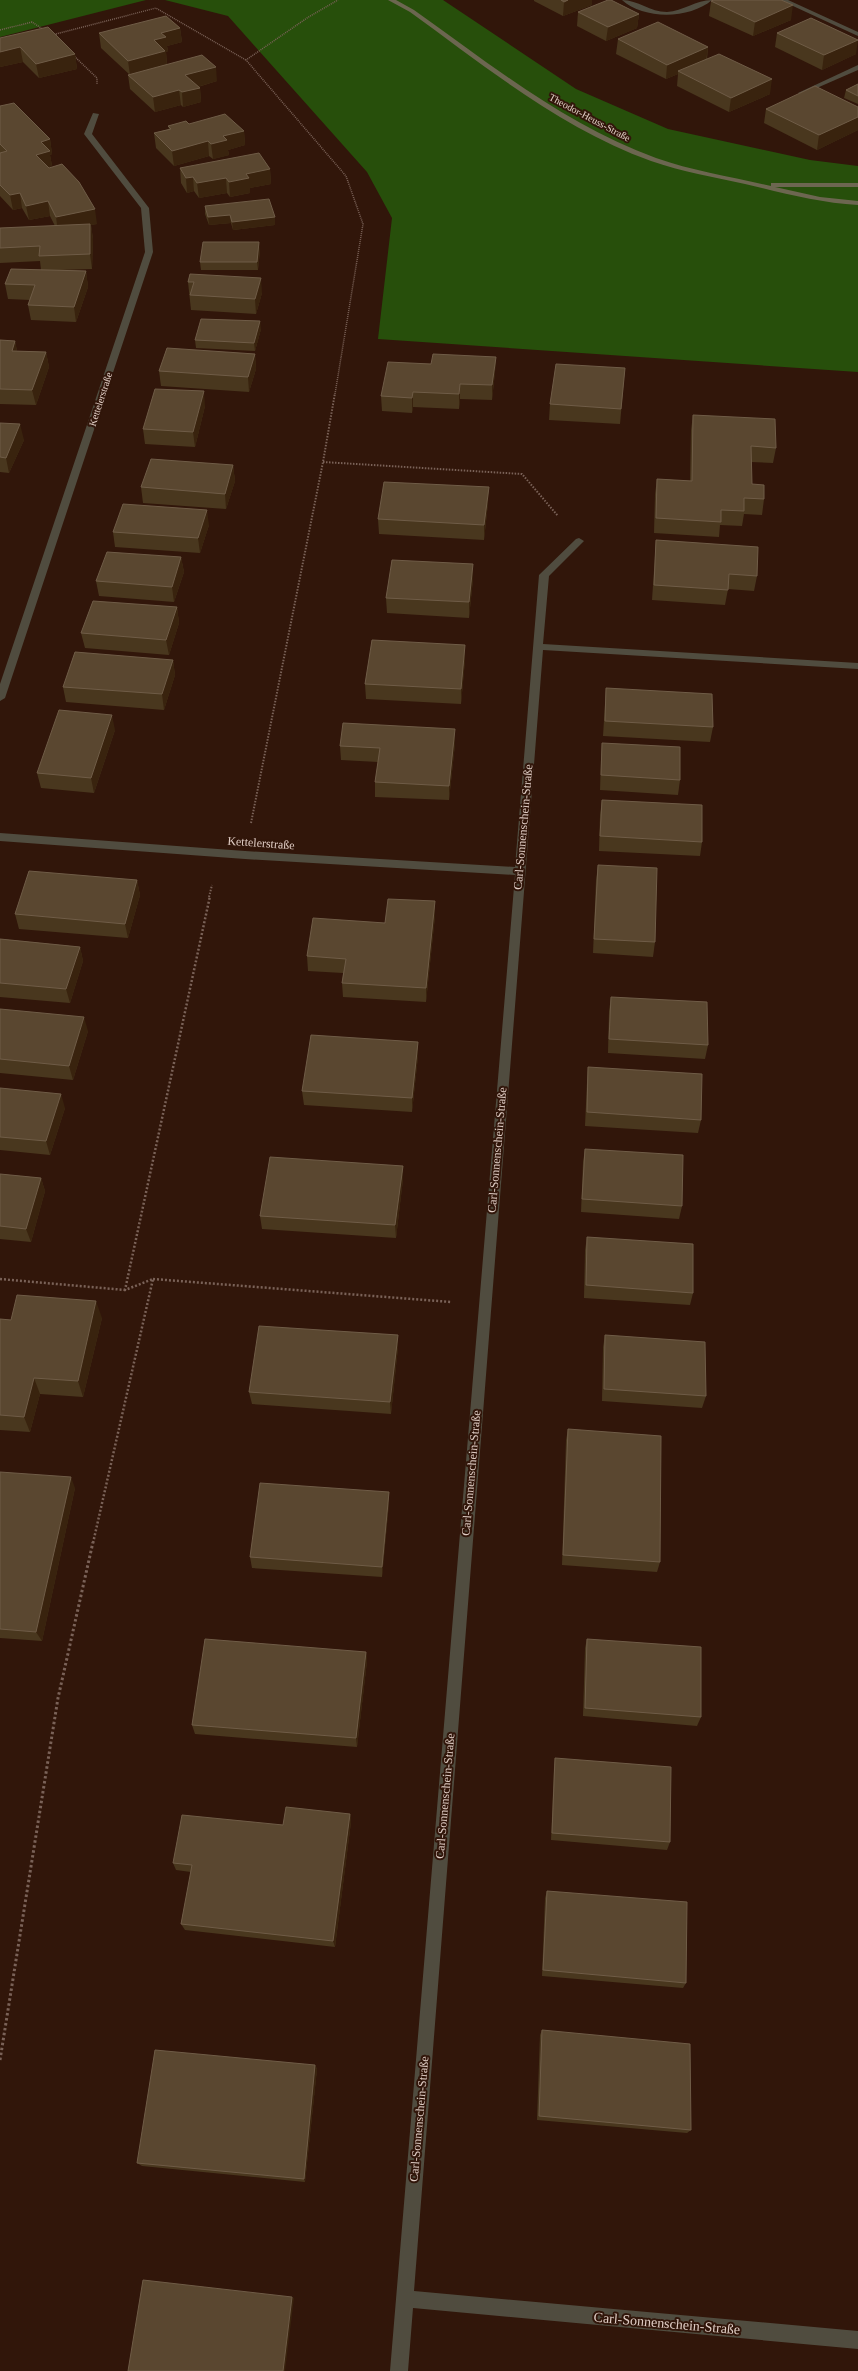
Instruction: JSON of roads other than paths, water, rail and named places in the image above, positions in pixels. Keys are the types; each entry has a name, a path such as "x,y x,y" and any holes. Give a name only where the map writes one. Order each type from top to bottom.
{"street":[{"name":"Theodor-Heuss-Straße","path":"391,0 412,11 550,108 587,129 641,154 703,174 757,185 794,195 841,202 858,202"},
{"path":"625,0 648,11 674,14 709,0"},
{"path":"783,0 858,34"},
{"path":"801,93 858,67"},
{"name":"Kettelerstraße","path":"0,698 149,252 145,208 88,134 95,114"},
{"name":"Theodor-Heuss-Straße","path":"757,185 858,185"},
{"name":"Carl-Sonnenschein-Straße","path":"399,2371 544,575 579,541"},
{"path":"538,647 858,666"},
{"name":"Kettelerstraße","path":"0,837 245,855 520,871"},
{"name":"Carl-Sonnenschein-Straße","path":"404,2299 858,2340"}]}
